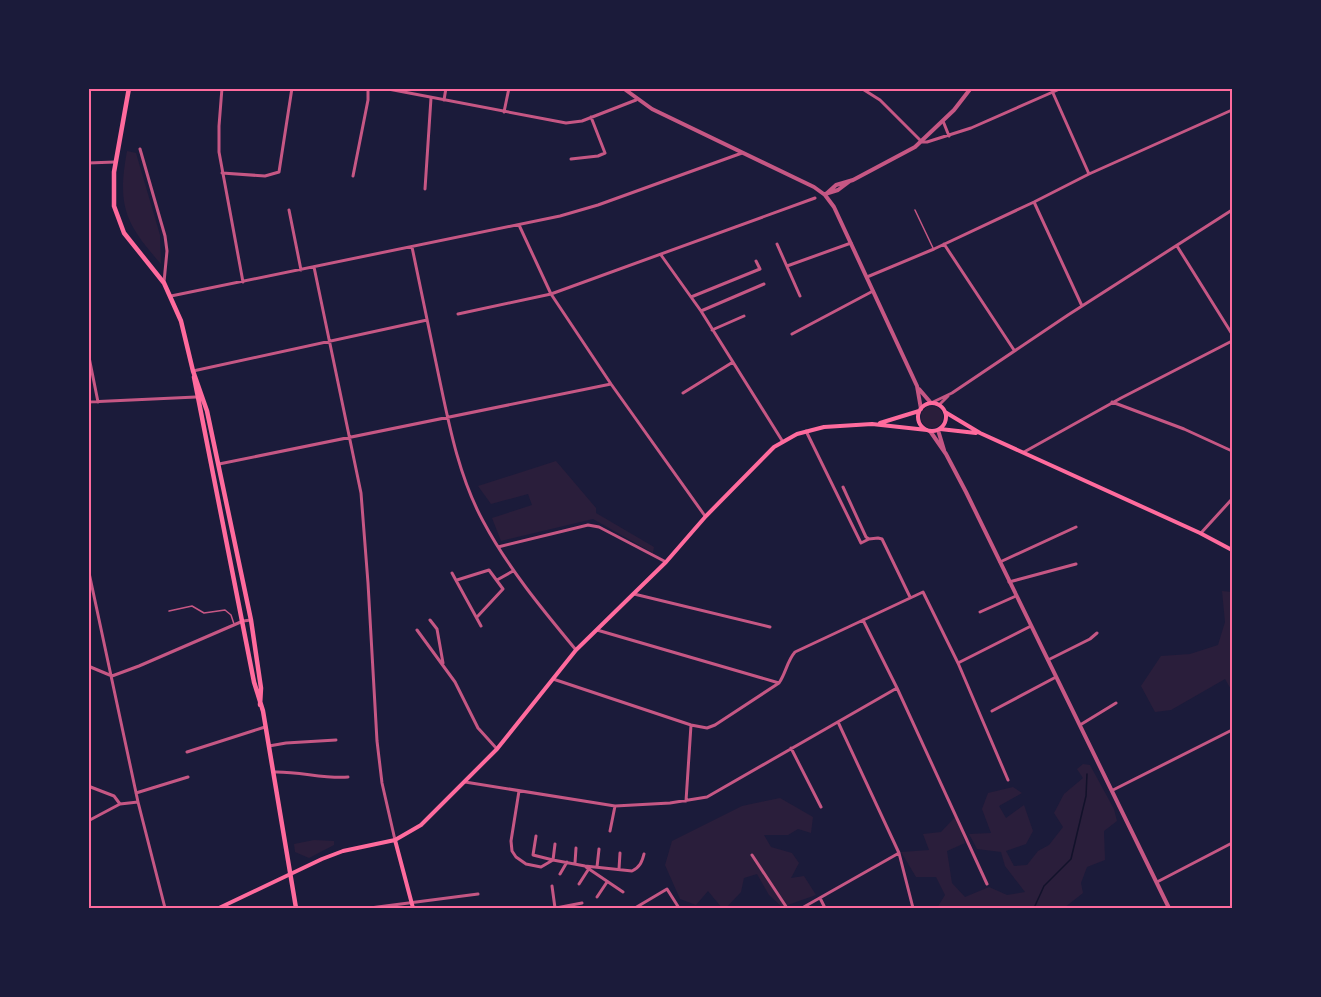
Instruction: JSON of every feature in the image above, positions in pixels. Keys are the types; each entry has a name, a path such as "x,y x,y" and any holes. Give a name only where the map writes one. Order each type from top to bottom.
{"main road":[{"path":"129,88 115,162 113,189 118,220 129,241 164,284 181,321 193,371 205,404 251,620 261,688 260,705"},
{"path":"193,371 196,397 269,746 296,909"},
{"path":"879,424 920,410 931,403 939,405 945,412 980,433 1233,550"},
{"path":"920,410 918,420 928,431"},
{"path":"939,429 945,421 945,412"},
{"path":"219,909 343,851 395,840 421,825 496,749 576,650 666,562 767,452 806,431 840,425 879,424 928,431 939,429 980,433"},
{"path":"395,840 412,909"}],"street":[{"path":"222,88 218,139 222,173 243,282"},
{"path":"222,173 266,176 279,172 292,88"},
{"path":"353,176 368,100 368,88"},
{"path":"383,88 566,123 577,122 636,100"},
{"path":"444,100 446,88"},
{"path":"504,111 509,88"},
{"path":"623,88 636,100 814,187 825,195 834,207 917,386 931,403 952,393 1082,306 1233,210"},
{"path":"861,88 880,100 922,142 949,136 1062,88"},
{"path":"825,195 901,156 922,142 971,88"},
{"path":"1053,93 1089,174"},
{"path":"425,189 431,98"},
{"path":"867,278 934,249 1089,174 1233,110"},
{"path":"571,159 605,153 591,117"},
{"path":"943,121 949,136"},
{"path":"140,149 165,236 167,250 164,284"},
{"path":"171,296 519,225 590,207 744,153"},
{"path":"88,164 115,162"},
{"path":"458,314 551,294 815,198"},
{"path":"1034,202 1082,306"},
{"path":"289,210 301,270"},
{"path":"519,225 551,294 611,384 706,516"},
{"path":"787,266 851,243"},
{"path":"777,244 800,296"},
{"path":"944,244 1015,351"},
{"path":"1177,246 1233,334"},
{"path":"412,247 448,418 468,485 482,520 533,599 576,650"},
{"path":"661,254 701,311 783,442"},
{"path":"691,297 760,269 756,261"},
{"path":"314,267 363,508 377,741 382,783 395,840"},
{"path":"701,311 764,284"},
{"path":"792,334 873,291"},
{"path":"712,330 744,316"},
{"path":"193,371 427,320"},
{"path":"1022,453 1112,402 1233,341"},
{"path":"88,352 98,402"},
{"path":"682,393 733,362"},
{"path":"218,464 611,384"},
{"path":"917,386 920,410"},
{"path":"939,405 952,393"},
{"path":"88,402 196,397"},
{"path":"1112,402 1184,429 1233,451"},
{"path":"939,429 946,454 1113,790 1169,909"},
{"path":"806,431 861,543 882,539 910,598"},
{"path":"928,431 946,454"},
{"path":"843,487 869,540"},
{"path":"1200,533 1233,499"},
{"path":"498,547 588,525 599,527 666,562"},
{"path":"1000,562 1076,527"},
{"path":"1009,582 1076,564"},
{"path":"88,568 138,802 165,909"},
{"path":"457,580 489,570 503,589 477,617"},
{"path":"497,580 513,571"},
{"path":"452,573 481,626"},
{"path":"553,679 691,725 707,728 716,725 779,683 789,658 795,652 923,592 958,663 1008,780"},
{"path":"634,594 770,627"},
{"path":"981,612 1016,597"},
{"path":"88,666 112,676 243,621 251,620"},
{"path":"430,620 440,642 443,665"},
{"path":"863,620 897,688 987,884"},
{"path":"958,663 1031,626"},
{"path":"417,630 455,682 478,728 496,749"},
{"path":"597,630 779,683"},
{"path":"1048,660 1090,639 1097,633"},
{"path":"992,711 1056,677"},
{"path":"465,782 615,806 686,801 707,797 897,688"},
{"path":"1080,725 1116,703"},
{"path":"838,722 899,853 913,909"},
{"path":"686,801 691,725"},
{"path":"187,752 265,727"},
{"path":"1113,790 1233,730"},
{"path":"269,746 336,740"},
{"path":"791,747 821,807"},
{"path":"273,772 313,774 325,778 348,777"},
{"path":"136,793 189,777"},
{"path":"88,786 114,796 120,804"},
{"path":"519,791 511,841 512,851 526,864 541,867 553,860"},
{"path":"88,821 120,804 138,802"},
{"path":"610,831 615,806"},
{"path":"536,836 533,855 585,866 632,871 638,868 644,854"},
{"path":"1156,882 1233,843"},
{"path":"553,860 555,844"},
{"path":"575,863 576,848"},
{"path":"597,867 599,849"},
{"path":"619,869 620,853"},
{"path":"802,909 899,853"},
{"path":"752,855 787,909"},
{"path":"560,874 567,862"},
{"path":"585,866 623,892"},
{"path":"579,884 588,870"},
{"path":"597,897 607,882"},
{"path":"552,886 556,909 582,903"},
{"path":"635,909 667,889 680,909"},
{"path":"370,909 478,894"},
{"path":"820,898 825,909"}],"lane":[{"path":"915,210 934,249"},
{"path":"170,611 192,606 204,613 225,610 231,615 235,625"}],"shaded area":[{"path":"127,151 136,153 160,235 161,264 139,237 127,213 123,186"},
{"path":"928,406 936,406 943,413 943,421 936,428 928,428 921,421 921,413"},
{"path":"556,461 596,508 596,513 654,547 653,553 593,519 501,541 492,518 532,505 528,494 491,504 478,486"},
{"path":"1222,591 1232,592 1232,691 1225,679 1171,710 1155,712 1141,686 1161,656 1190,654 1218,645 1225,622"},
{"path":"1083,764 1090,765 1114,809 1117,821 1104,831 1105,860 1087,867 1081,883 1083,893 1064,908 937,908 945,895 936,877 916,877 901,852 929,850 923,834 941,832 956,816 965,843 947,851 952,883 965,897 989,887 1007,895 1025,892 1005,866 1001,852 977,849 969,834 991,833 982,809 988,793 1013,787 1022,793 999,806 1006,818 1024,805 1033,831 1026,844 1006,851 1014,866 1027,865 1038,851 1049,845 1063,827 1054,813 1064,794 1083,778 1077,769"},
{"path":"780,798 813,817 811,833 798,829 788,835 764,835 771,847 792,853 799,863 791,878 804,876 816,895 782,907 769,895 757,874 744,878 741,892 726,908 722,908 708,891 696,905 680,899 665,865 672,841 742,806"},
{"path":"314,840 334,841 334,845 309,858 295,852 294,844"}],"waterway":[{"path":"1034,908 1044,886 1071,859 1086,796 1087,774"}]}
